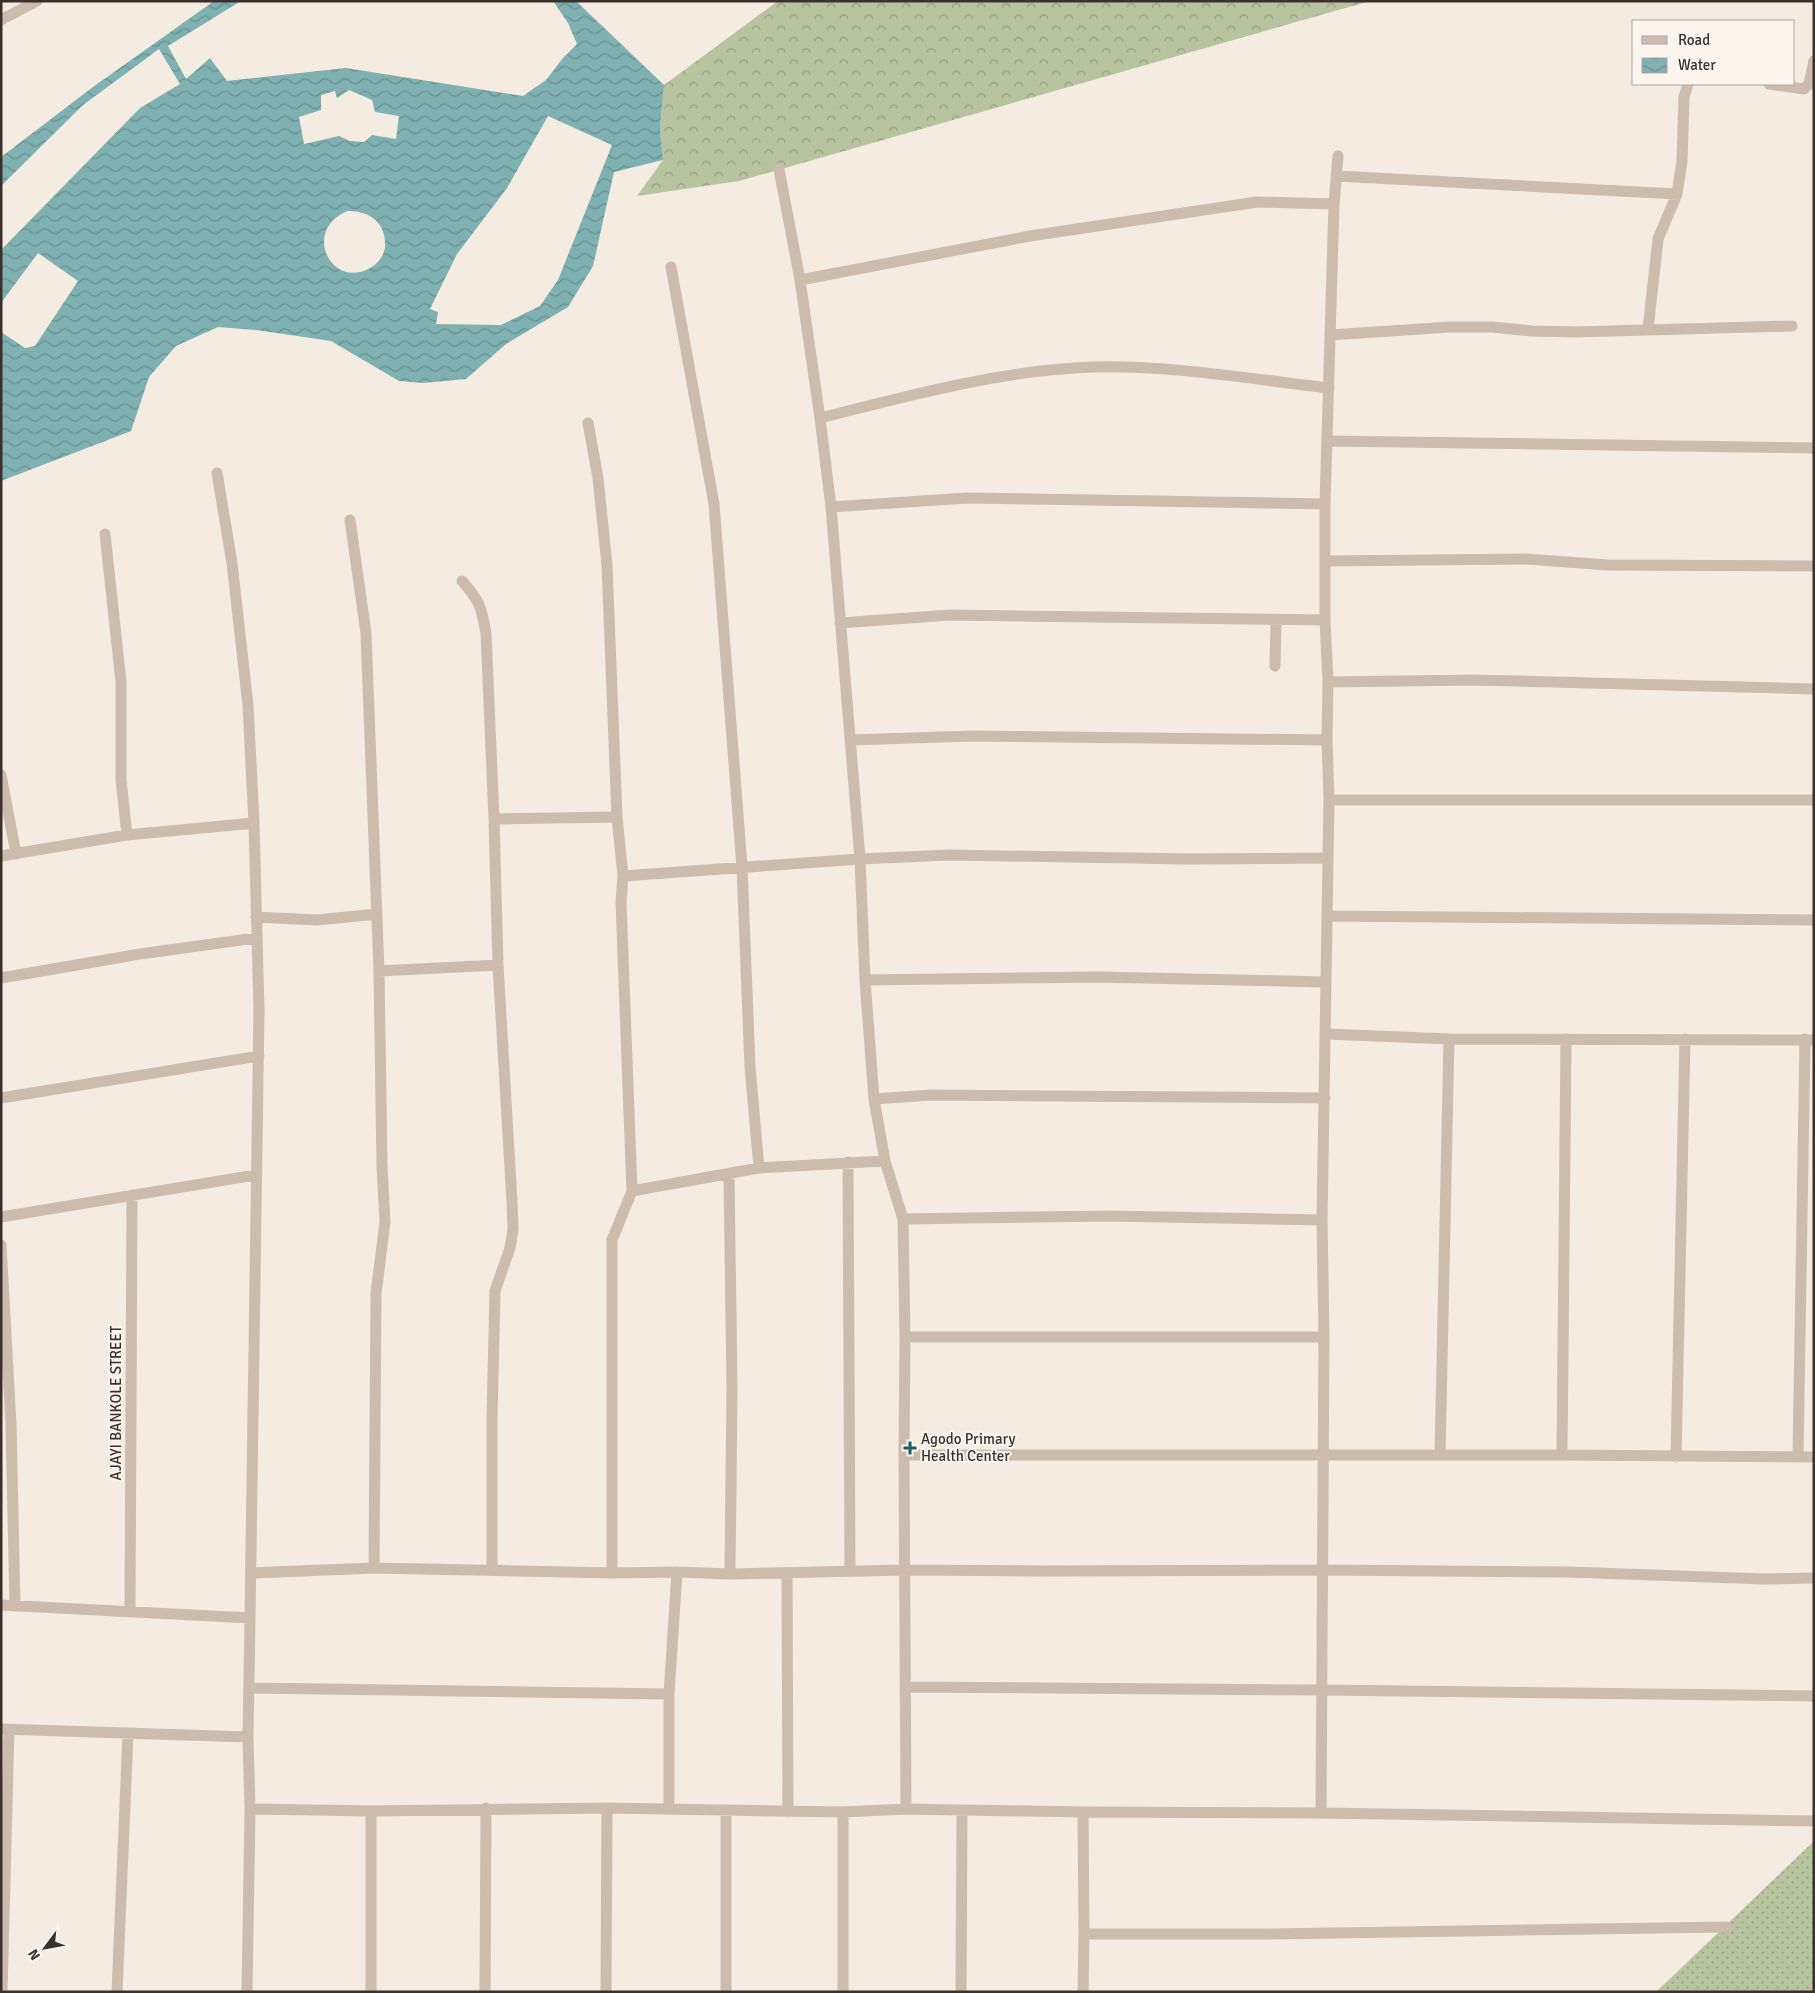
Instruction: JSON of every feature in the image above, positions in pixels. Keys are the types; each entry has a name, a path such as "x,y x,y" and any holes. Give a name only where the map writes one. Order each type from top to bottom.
{"street":[{"path":"1,20 36,1"},
{"path":"1776,85 1804,89 1808,84 1814,61"},
{"path":"1648,329 1658,239 1677,194 1682,161 1684,97 1688,85"},
{"path":"1321,1813 1324,1338 1322,1220 1329,800 1328,682 1325,620 1325,504 1334,204 1338,156"},
{"path":"778,169 800,280 831,506 860,859 865,980 874,1099 885,1161 903,1219 906,1809"},
{"path":"1336,176 1677,194"},
{"path":"800,280 1030,236 1257,202 1334,204"},
{"path":"671,267 714,504 742,867 750,1067 759,1168"},
{"path":"1330,335 1450,327 1492,327 1532,331 1575,332 1792,326"},
{"path":"820,418 965,383 1090,367 1134,367 1329,388"},
{"path":"588,423 598,478 607,565 617,817 623,876 621,902 632,1191 612,1240 612,1573"},
{"path":"1327,441 1814,448"},
{"path":"217,473 232,563 248,705 254,823 259,1056 248,1737 250,1809 247,1992"},
{"path":"831,506 967,498 1325,504"},
{"path":"350,520 366,633 379,971 382,1166 385,1222 376,1294 374,1568"},
{"path":"104,534 120,673 121,780 127,834"},
{"path":"1326,561 1526,559 1608,565 1814,566"},
{"path":"462,581 476,597 482,610 486,633 498,965 513,1229 510,1248 495,1291 492,1420 492,1570"},
{"path":"840,623 950,615 1325,620"},
{"path":"1275,666 1276,620"},
{"path":"1328,682 1475,680 1814,688"},
{"path":"851,740 971,736 1327,740"},
{"path":"1,775 16,854"},
{"path":"1329,800 1814,800"},
{"path":"494,819 617,817"},
{"path":"1,856 127,834 254,823"},
{"path":"623,876 860,859 949,855 1179,859 1327,858"},
{"path":"256,917 317,920 377,914"},
{"path":"1328,916 1814,920"},
{"path":"1,978 140,954 256,938"},
{"path":"379,971 498,965"},
{"path":"865,980 1097,976 1326,982"},
{"path":"1326,1034 1449,1039 1809,1040 1798,1457"},
{"path":"1440,1455 1449,1039"},
{"path":"1562,1455 1566,1039"},
{"path":"1676,1457 1684,1039"},
{"path":"1,1098 259,1056"},
{"path":"874,1099 931,1095 1325,1098"},
{"path":"632,1191 729,1175 759,1168 885,1161"},
{"path":"848,1162 850,1571"},
{"path":"1,1217 256,1175"},
{"path":"729,1175 732,1388 730,1574"},
{"name":"AJAYI BANKOLE STREET","path":"130,1611 132,1195"},
{"path":"903,1219 1109,1216 1322,1220"},
{"path":"1,1245 11,1424 15,1606"},
{"path":"905,1337 1324,1338"},
{"path":"904,1455 1562,1455 1814,1458"},
{"path":"251,1573 374,1568 730,1574 906,1570 1042,1572 1323,1570 1569,1572 1764,1579 1814,1578"},
{"path":"669,1809 670,1694 677,1572"},
{"path":"787,1574 788,1812"},
{"path":"1,1605 250,1618"},
{"path":"250,1688 670,1694"},
{"path":"906,1688 1321,1690 1814,1696"},
{"path":"2,1992 5,1730 248,1737"},
{"path":"118,1992 128,1734"},
{"path":"250,1809 371,1811 486,1808 608,1808 788,1812 906,1809 1814,1821"},
{"path":"486,1808 486,1992"},
{"path":"606,1992 608,1808"},
{"path":"726,1810 726,1992"},
{"path":"371,1811 371,1992"},
{"path":"960,1992 962,1811"},
{"path":"843,1812 843,1992"},
{"path":"1083,1812 1083,1992"},
{"path":"1084,1934 1268,1934 1727,1927"}],"green space":[{"path":"778,1 1370,1 739,181 637,196 663,160 660,128 664,85"},
{"path":"1814,1841 1814,1992 1656,1992"}],"water":[{"path":"214,1 241,1 168,46 186,79 210,58 227,81 346,68 523,96 546,80 577,44 568,23 553,1 576,1 664,85 660,128 663,160 614,172 593,266 568,307 506,344 466,379 423,383 399,381 331,341 256,330 218,327 176,346 149,377 131,431 1,481 1,332 25,348 35,346 78,281 38,253 1,303 1,250 140,108 180,84 159,49 83,105 1,186 1,157 93,87","holes":["349,90 372,100 375,112 399,116 396,139 372,135 364,142 350,141 339,136 304,144 299,117 321,110 321,95 335,91 337,98","548,116 612,145 558,280 540,306 501,325 436,324 438,312 430,309 457,254 507,188","347,211 362,213 375,220 380,225 385,239 385,247 378,262 370,268 356,273 344,271 334,265 327,255 324,244 326,231 333,220"]}],"place":[{"name":"Agodo Primary Health Center","path":"910,1448"}]}
